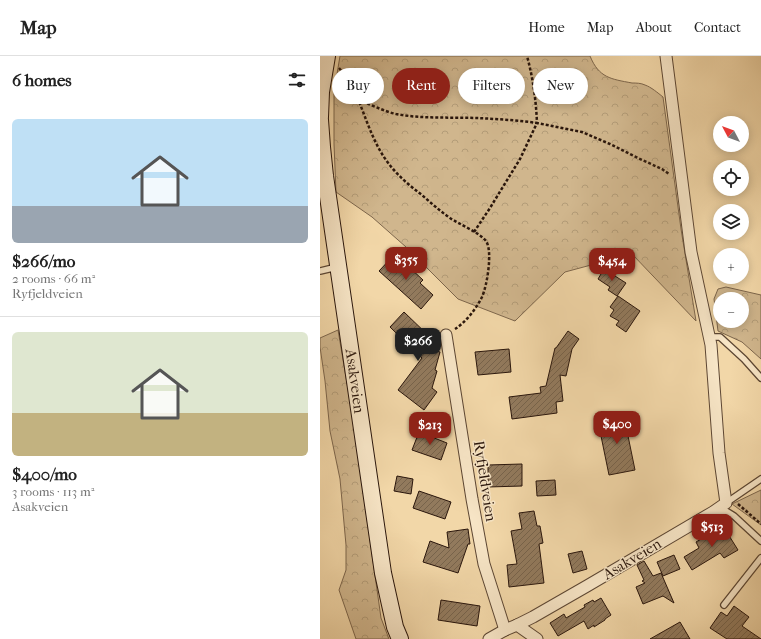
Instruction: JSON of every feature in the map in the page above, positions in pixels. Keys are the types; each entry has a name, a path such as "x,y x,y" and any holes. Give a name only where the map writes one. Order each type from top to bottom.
{"main road":[{"path":"320,117 321,92 333,61"},
{"name":"Asakveien","path":"320,120 325,176 383,573 395,627 400,639"}],"street":[{"path":"666,56 691,252 710,337 719,453 729,501"},
{"name":"Ryfjeldveien","path":"446,335 484,564 505,630"},
{"name":"Asakveien","path":"489,639 587,586 713,512 729,501"},
{"path":"517,625 537,639"}],"lane":[{"path":"320,272 339,266"},
{"path":"710,337 720,337 744,359 761,378"},
{"path":"729,501 761,479"},
{"path":"713,512 726,511 734,516 761,541"},
{"path":"724,606 761,558"}],"path":[{"path":"474,232 520,159 537,123 534,88 526,56"},
{"path":"360,104 380,153 390,166 436,207 450,218 474,232 486,242 489,252 489,263 485,290 482,298 460,326 446,335"},
{"path":"369,104 395,113 441,118 475,118 523,121 582,132 662,169 683,186"},
{"path":"729,501 751,514 761,524"}],"green space":[{"path":"340,56 590,56 597,69 606,76 618,80 643,84 650,87 663,97 681,229 696,321 632,254 565,272 515,321 458,299 406,247 372,217 336,192 334,104 384,104 384,68 338,68"},
{"path":"726,287 748,292 717,292 718,289"},
{"path":"749,292 761,295 761,359 742,342 718,331 718,328 749,328"},
{"path":"338,330 353,419 381,618 389,639 356,639 339,590 346,570 346,545 340,479 330,431 320,347 320,338"},
{"path":"761,490 761,525 732,504"}],"building":[{"path":"395,254 423,280 420,283 433,295 421,309 379,271"},
{"path":"604,269 626,283 617,296 608,290 610,287 598,279"},
{"path":"618,296 640,311 626,332 616,325 619,321 610,316 614,310 610,307"},
{"path":"404,312 431,338 422,347 440,352 432,388 437,392 424,410 398,390 422,358 390,327"},
{"path":"568,331 579,339 572,349 566,376 560,375 563,401 556,402 557,413 512,419 509,397 541,393 540,387 546,386 555,348"},
{"path":"509,349 511,372 478,375 475,352"},
{"path":"628,417 630,431 627,431 635,470 609,475 597,422"},
{"path":"419,432 447,443 441,460 412,450"},
{"path":"522,464 522,486 488,487 488,465"},
{"path":"397,476 413,479 411,494 394,491"},
{"path":"555,480 556,495 537,496 536,481"},
{"path":"419,491 451,502 445,519 413,508"},
{"path":"534,511 537,526 540,526 543,543 539,544 544,583 509,587 507,565 517,564 511,531 522,529 519,513"},
{"path":"723,526 738,550 724,558 720,553 692,570 684,557 699,548 696,542"},
{"path":"468,529 470,544 468,544 458,573 423,562 430,541 449,548 447,532"},
{"path":"582,551 587,569 573,573 568,554"},
{"path":"674,555 680,569 663,576 657,562"},
{"path":"644,561 653,576 661,573 674,603 663,596 643,604 636,587 645,583 642,581 644,580 637,565"},
{"path":"601,598 611,615 594,627 594,625 588,629 584,621 558,636 550,623 564,614 566,618 585,607 584,605"},
{"path":"441,600 480,606 477,626 438,620"},
{"path":"734,606 749,617 742,626 761,639 727,639 710,628 721,612 727,616"},
{"path":"680,622 690,639 650,639"}]}
